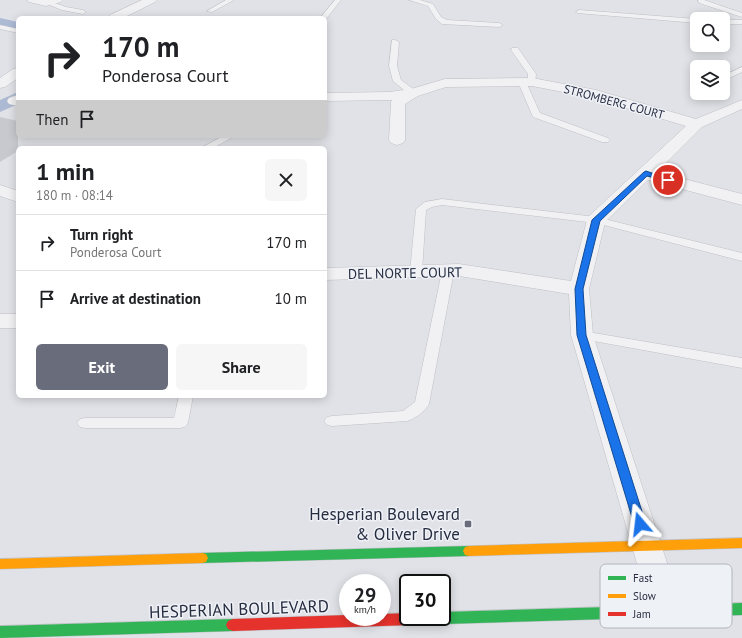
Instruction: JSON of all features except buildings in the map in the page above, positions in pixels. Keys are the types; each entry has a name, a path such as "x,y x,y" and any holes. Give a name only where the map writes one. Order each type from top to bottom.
{"main road":[{"path":"0,564 742,543"},
{"name":"HESPERIAN BOULEVARD","path":"732,609 742,609"},
{"name":"HESPERIAN BOULEVARD","path":"0,632 600,614"}],"street":[{"path":"33,0 51,2"},
{"path":"118,16 151,0"},
{"path":"0,84 16,73"},
{"name":"STROMBERG COURT","path":"413,93 445,83 527,82 591,93 697,124"},
{"path":"327,97 376,97 413,93"},
{"path":"397,140 398,102 413,93"},
{"path":"652,564 582,335 579,289 596,220 697,124 742,104"},
{"path":"646,174 742,200"},
{"path":"0,190 16,196"},
{"name":"DEL NORTE COURT","path":"327,274 459,270 579,289"},
{"path":"0,321 16,321"}],"lane":[{"path":"210,11 231,0"},
{"path":"326,16 338,0"},
{"path":"412,0 430,5 440,20 445,22 499,25"},
{"path":"701,0 701,2 742,15"},
{"path":"51,2 64,9 83,12"},
{"path":"580,12 690,20"},
{"path":"730,22 742,22"},
{"path":"0,27 16,31"},
{"path":"395,42 393,66 397,81 413,93"},
{"path":"514,50 532,74 527,82 536,115 604,140"},
{"path":"730,75 742,70"},
{"path":"210,146 226,138"},
{"path":"416,272 421,209 429,204 442,202 596,220 742,257"},
{"path":"332,421 407,416 422,404 448,271"},
{"path":"582,335 742,363"},
{"path":"85,423 180,423 186,398"}],"waterway":[{"path":"0,22 16,26"},
{"path":"0,107 16,98"}],"traffic: fast":[{"path":"202,558 469,551"},
{"path":"732,609 742,609"},
{"path":"451,618 600,613"},
{"path":"0,632 233,625"}],"traffic: slow":[{"path":"469,551 742,543"},
{"path":"0,564 202,558"}],"traffic: jam":[{"path":"233,625 399,619"}],"place":[{"name":"Hesperian Boulevard & Oliver Drive","path":"468,524"}],"route":[{"path":"640,524 582,335 579,289 596,220 646,174 668,180"}]}
